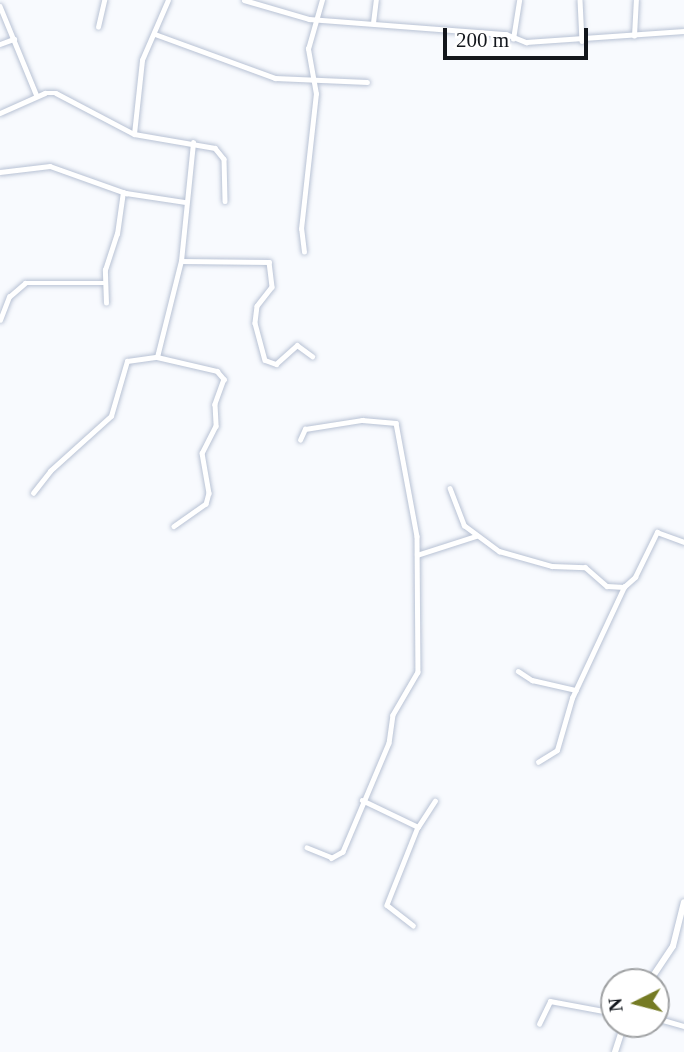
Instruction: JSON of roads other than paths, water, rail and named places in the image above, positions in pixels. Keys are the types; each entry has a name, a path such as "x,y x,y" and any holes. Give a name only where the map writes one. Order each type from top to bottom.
{"street":[{"path":"98,27 104,0"},
{"path":"134,131 142,60 168,0"},
{"path":"244,0 316,20 506,34 513,39 582,41 684,31"},
{"path":"316,76 309,70 308,58 322,0"},
{"path":"373,23 376,0"},
{"path":"513,39 519,0"},
{"path":"579,0 582,41"},
{"path":"634,36 636,0"},
{"path":"0,6 35,85 37,96"},
{"path":"155,34 275,78 316,76 366,82"},
{"path":"0,44 14,38"},
{"path":"304,252 301,229 316,76"},
{"path":"35,85 46,93 69,97 127,131 193,143 221,152 225,201"},
{"path":"0,113 46,93"},
{"path":"157,357 181,261 193,143"},
{"path":"0,172 50,166 122,192 185,202"},
{"path":"113,188 120,200"},
{"path":"106,303 106,283 122,192"},
{"path":"181,261 269,262 272,287 257,306 255,323 265,360 276,364 294,345 312,356"},
{"path":"0,320 9,297 25,284 106,283"},
{"path":"33,493 50,471 111,416 127,360 157,357 217,371 224,379 215,404 216,426 202,453 209,493 206,504 174,526"},
{"path":"300,440 305,429 362,420 396,423 414,502 417,555 418,672 393,715 389,743 338,856 307,848"},
{"path":"450,488 464,525 476,536 507,555 585,567 607,586 624,587"},
{"path":"538,762 557,750 576,690 624,587 635,577 657,532 684,542"},
{"path":"417,555 476,536"},
{"path":"519,671 532,680 576,690"},
{"path":"362,800 418,828"},
{"path":"413,925 387,905 418,828 435,801"},
{"path":"658,968 673,946 684,902"},
{"path":"539,1024 550,1001 600,1010"}]}
